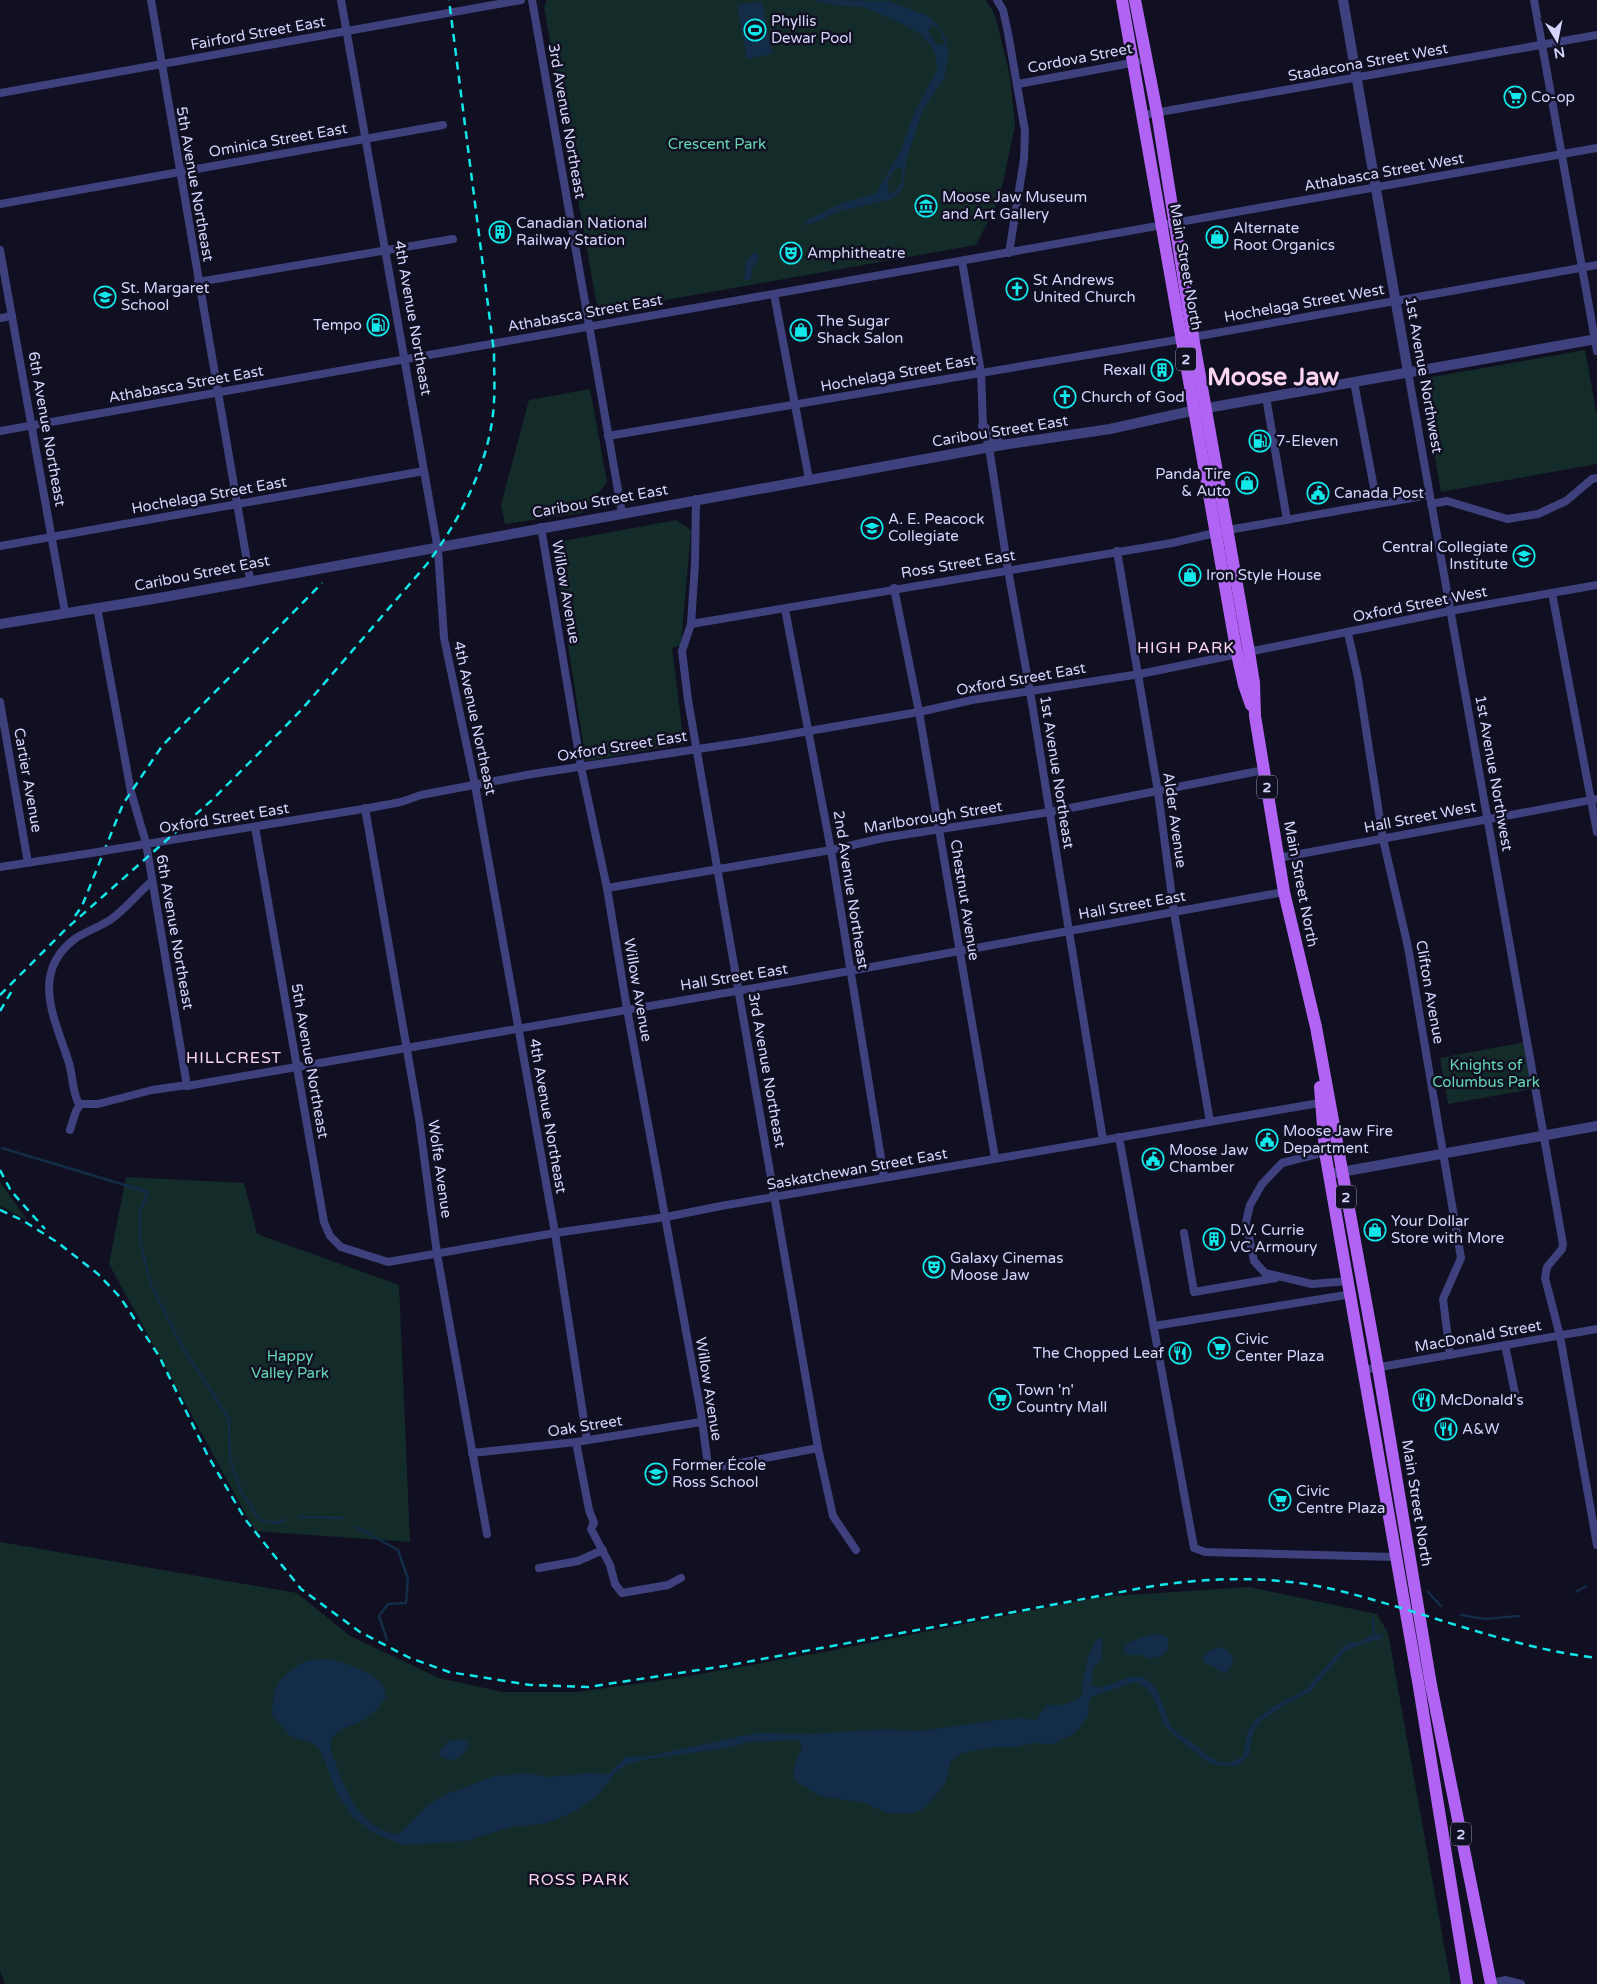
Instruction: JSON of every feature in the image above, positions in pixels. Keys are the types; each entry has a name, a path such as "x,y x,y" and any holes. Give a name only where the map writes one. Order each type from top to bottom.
{"main road":[{"name":"Main Street North","path":"1131,1 1147,60 1157,113 1175,223 1188,338"},
{"name":"Main Street North","path":"1131,1 1133,62 1162,226 1188,338 1201,409 1243,653 1244,685 1255,716 1284,892 1316,1027 1349,1281 1467,1984"},
{"name":"Main Street North","path":"1326,1102 1326,1152 1336,1173 1378,1368 1430,1685 1491,1983"}],"street":[{"name":"5th Avenue Northeast","path":"151,0 250,579"},
{"name":"4th Avenue Northeast","path":"341,0 367,138 437,546 444,638 475,784 555,1233 587,1440"},
{"name":"Fairford Street East","path":"0,93 521,0"},
{"name":"3rd Avenue Northeast","path":"532,0 622,513"},
{"path":"997,0 1003,10 1018,84 1025,131 1024,159 1009,253"},
{"name":"1st Avenue Northwest","path":"1342,0 1563,1244 1562,1249 1547,1267 1545,1278 1560,1336 1597,1545"},
{"path":"1534,0 1597,351"},
{"name":"Stadacona Street West","path":"1143,115 1597,35"},
{"name":"Cordova Street","path":"1018,84 1147,60"},
{"name":"Ominica Street East","path":"0,204 443,125"},
{"name":"Athabasca Street West","path":"1175,223 1597,148"},
{"name":"Athabasca Street East","path":"0,431 1175,223"},
{"path":"198,282 453,238"},
{"name":"6th Avenue Northeast","path":"0,250 65,612"},
{"name":"1st Avenue Northeast","path":"962,261 981,373 983,426 989,447 1103,1140"},
{"name":"Hochelaga Street West","path":"1188,338 1597,265"},
{"path":"774,294 809,479"},
{"path":"0,318 12,316"},
{"name":"Hochelaga Street East","path":"608,436 1188,338"},
{"name":"Caribou Street East","path":"0,624 159,598 250,579 989,447 1110,430 1201,409 1596,339"},
{"path":"1354,382 1377,504"},
{"path":"1266,397 1287,520"},
{"path":"983,426 993,439 1002,445"},
{"name":"Hochelaga Street East","path":"0,546 424,471"},
{"path":"1432,504 1447,501 1508,518 1538,514 1566,501 1592,479 1597,478"},
{"name":"Ross Street East","path":"691,624 785,609 894,588 1172,543 1222,531 1429,495"},
{"name":"3rd Avenue Northeast","path":"696,499 695,563 691,624 682,651 696,748 776,1197 818,1448 833,1516 856,1550"},
{"name":"Willow Avenue","path":"541,527 582,767 607,888 627,1010 666,1217 708,1465 713,1468 818,1448"},
{"name":"Alder Avenue","path":"1117,551 1140,674 1174,912 1210,1122"},
{"name":"Oxford Street West","path":"1243,653 1450,611 1597,585"},
{"name":"Chestnut Avenue","path":"894,588 919,712 995,1158"},
{"path":"1552,593 1593,799 1597,832"},
{"name":"6th Avenue Northeast","path":"97,607 131,792 146,843 187,1086"},
{"name":"2nd Avenue Northeast","path":"785,609 831,850 884,1177"},
{"name":"Clifton Avenue","path":"1348,633 1358,678 1383,839 1408,946 1461,1258 1443,1299 1450,1355"},
{"name":"Oxford Street East","path":"0,867 255,827 365,808 475,784 809,731 919,712 972,700 1140,674 1243,653"},
{"name":"Cartier Avenue","path":"0,702 28,862"},
{"name":"Marlborough Street","path":"607,888 831,850 883,838 1050,812 1264,770"},
{"name":"Hall Street West","path":"1278,858 1593,799"},
{"name":"Wolfe Avenue","path":"365,808 407,1048 437,1254 487,1534"},
{"name":"5th Avenue Northeast","path":"255,827 324,1222 330,1236 341,1247 388,1262"},
{"path":"70,1130 76,1111 81,1104 76,1099 69,1062 54,1022 49,977 51,967 56,957 70,944 114,917 152,881"},
{"name":"Hall Street East","path":"81,1104 98,1104 152,1090 296,1068 850,971 1284,892"},
{"name":"Saskatchewan Street East","path":"388,1262 555,1233 666,1217 884,1177 1326,1102"},
{"path":"1336,1173 1597,1126"},
{"path":"1119,1137 1194,1548 1205,1552 1395,1557"},
{"path":"1326,1152 1282,1164 1262,1184 1250,1204 1246,1222 1254,1261 1265,1274 1312,1284 1349,1281"},
{"path":"1184,1233 1194,1292 1278,1277"},
{"path":"1154,1326 1352,1294"},
{"name":"MacDonald Street","path":"1364,1370 1597,1329"},
{"path":"1505,1345 1515,1393"},
{"name":"Oak Street","path":"472,1453 576,1442 701,1422"},
{"path":"576,1442 589,1510 594,1523 591,1528 610,1565 616,1584 622,1593 668,1585 681,1578"},
{"path":"539,1568 578,1562 603,1550"},
{"path":"1491,1983 1506,1980 1521,1984"}],"green space":[{"name":"Crescent Park","path":"547,0 986,0 995,15 1010,76 1015,126 999,200 976,245 604,311 597,306 544,7"},
{"path":"1585,350 1597,416 1597,464 1441,492 1421,379"},
{"path":"590,389 607,482 582,513 505,524 501,505 529,400"},
{"path":"676,520 691,530 681,645 672,648 684,744 586,761 552,543"},
{"name":"Knights of Columbus Park","path":"1525,1042 1533,1089 1448,1104 1440,1058"},
{"name":"Happy Valley Park","path":"126,1177 244,1183 257,1234 399,1285 410,1542 255,1531 109,1264"},
{"path":"0,1182 27,1220 0,1206"},
{"path":"0,1542 297,1593 350,1636 439,1678 503,1692 577,1692 678,1678 824,1652 1099,1597 1249,1587 1377,1614 1388,1633 1451,1984 5,1984 0,1971"}],"water":[{"path":"813,0 889,1 928,16 940,27 946,39 949,54 944,78 923,110 906,161 903,188 892,199 838,212 806,226 805,221 837,205 876,193 900,152 915,111 937,70 936,57 931,46 919,33 863,7 834,5","holes":["932,26 939,28 945,44 937,45 928,31","897,167 902,169 903,177 897,189 891,194 888,192 888,181"]},
{"name":"Phyllis Dewar Pool","path":"762,1 772,54 747,59 737,5"},
{"path":"755,252 759,257 752,269 751,279 744,280 746,262"},
{"path":"1153,1634 1163,1635 1168,1638 1168,1649 1162,1656 1149,1659 1141,1655 1127,1655 1124,1652 1124,1646 1132,1641"},
{"path":"1374,1634 1384,1635 1379,1641 1375,1640 1345,1651 1311,1691 1286,1704 1261,1721 1253,1732 1249,1755 1237,1766 1210,1763 1186,1745 1165,1726 1147,1689 1135,1682 1093,1696 1089,1700 1088,1716 1085,1721 1075,1733 1054,1744 1030,1743 1018,1747 997,1747 961,1754 951,1761 946,1782 925,1808 913,1813 887,1813 865,1803 820,1796 795,1781 794,1767 802,1746 798,1740 749,1742 727,1748 642,1760 626,1765 616,1772 597,1796 576,1811 547,1823 511,1827 467,1841 402,1845 372,1832 352,1816 337,1793 320,1750 314,1744 290,1736 272,1715 274,1694 278,1684 296,1666 305,1662 322,1659 341,1662 369,1674 381,1683 386,1697 384,1701 369,1716 334,1735 331,1741 331,1748 345,1787 358,1809 375,1826 386,1832 399,1834 429,1804 447,1794 494,1776 528,1773 547,1777 590,1773 608,1774 626,1757 650,1756 756,1733 811,1734 886,1729 919,1731 998,1720 1024,1718 1036,1720 1046,1705 1066,1704 1080,1697 1088,1658 1099,1638 1103,1638 1101,1659 1093,1669 1091,1686 1106,1686 1133,1677 1147,1680 1156,1689 1169,1721 1180,1735 1214,1760 1220,1762 1235,1761 1243,1756 1248,1732 1254,1721 1273,1707 1305,1690 1345,1645 1350,1642 1359,1642"},
{"path":"1218,1647 1228,1650 1233,1657 1232,1666 1225,1674 1204,1662 1203,1658 1207,1652"},
{"path":"464,1739 469,1743 461,1756 453,1760 439,1755 440,1750 449,1741"}],"waterway":[{"path":"2,1148 148,1192 140,1212 140,1242 151,1285 180,1343 229,1419 230,1459 241,1491 259,1520 275,1523 285,1520"},
{"path":"299,1517 343,1518"},
{"path":"356,1527 398,1550 408,1579 406,1603 388,1604 379,1616 387,1640"},
{"path":"1576,1592 1586,1586"},
{"path":"1428,1592 1441,1606"},
{"path":"1461,1615 1485,1619 1519,1616"},
{"path":"1373,1619 1374,1634"}],"railway":[{"path":"0,995 66,929 212,800 303,708 427,564 451,528 472,488 492,424 494,352 449,0"},
{"path":"75,916 82,906 123,804 162,746 322,583"},
{"path":"0,1011 13,989"},
{"path":"0,1170 11,1191 45,1229"},
{"path":"0,1210 22,1220 57,1242 98,1274 120,1297 159,1356 208,1456 245,1519 301,1589 360,1632 410,1658 449,1672 530,1685 588,1687 725,1666 1165,1584 1237,1579 1285,1581 1332,1589 1529,1646 1597,1658"}],"place":[{"name":"Phyllis Dewar Pool","path":"755,30"},
{"name":"Co-op","path":"1515,97"},
{"name":"Moose Jaw Museum and Art Gallery","path":"926,206"},
{"name":"Canadian National Railway Station","path":"500,232"},
{"name":"Alternate Root Organics","path":"1217,237"},
{"name":"Amphitheatre","path":"791,253"},
{"name":"St Andrews United Church","path":"1017,289"},
{"name":"St. Margaret School","path":"105,297"},
{"name":"Tempo","path":"378,325"},
{"name":"The Sugar Shack Salon","path":"801,330"},
{"name":"Rexall","path":"1162,370"},
{"name":"Church of God","path":"1065,397"},
{"name":"7-Eleven","path":"1260,441"},
{"name":"Panda Tire & Auto","path":"1247,483"},
{"name":"Canada Post","path":"1318,493"},
{"name":"A. E. Peacock Collegiate","path":"872,528"},
{"name":"Central Collegiate Institute","path":"1524,556"},
{"name":"Iron Style House","path":"1190,575"},
{"name":"Moose Jaw Fire Department","path":"1267,1140"},
{"name":"Moose Jaw Chamber","path":"1153,1159"},
{"name":"Your Dollar Store with More","path":"1375,1230"},
{"name":"D.V. Currie VC Armoury","path":"1214,1239"},
{"name":"Galaxy Cinemas Moose Jaw","path":"934,1267"},
{"name":"Civic Center Plaza","path":"1219,1348"},
{"name":"The Chopped Leaf","path":"1180,1353"},
{"name":"Town 'n' Country Mall","path":"1000,1399"},
{"name":"McDonald's","path":"1424,1400"},
{"name":"A&W","path":"1446,1429"},
{"name":"Former École Ross School","path":"656,1474"},
{"name":"Civic Centre Plaza","path":"1280,1500"}],"district":[{"name":"Moose Jaw","path":"1273,377"},
{"name":"HIGH PARK","path":"1186,648"},
{"name":"HILLCREST","path":"234,1058"},
{"name":"ROSS PARK","path":"579,1880"}]}
